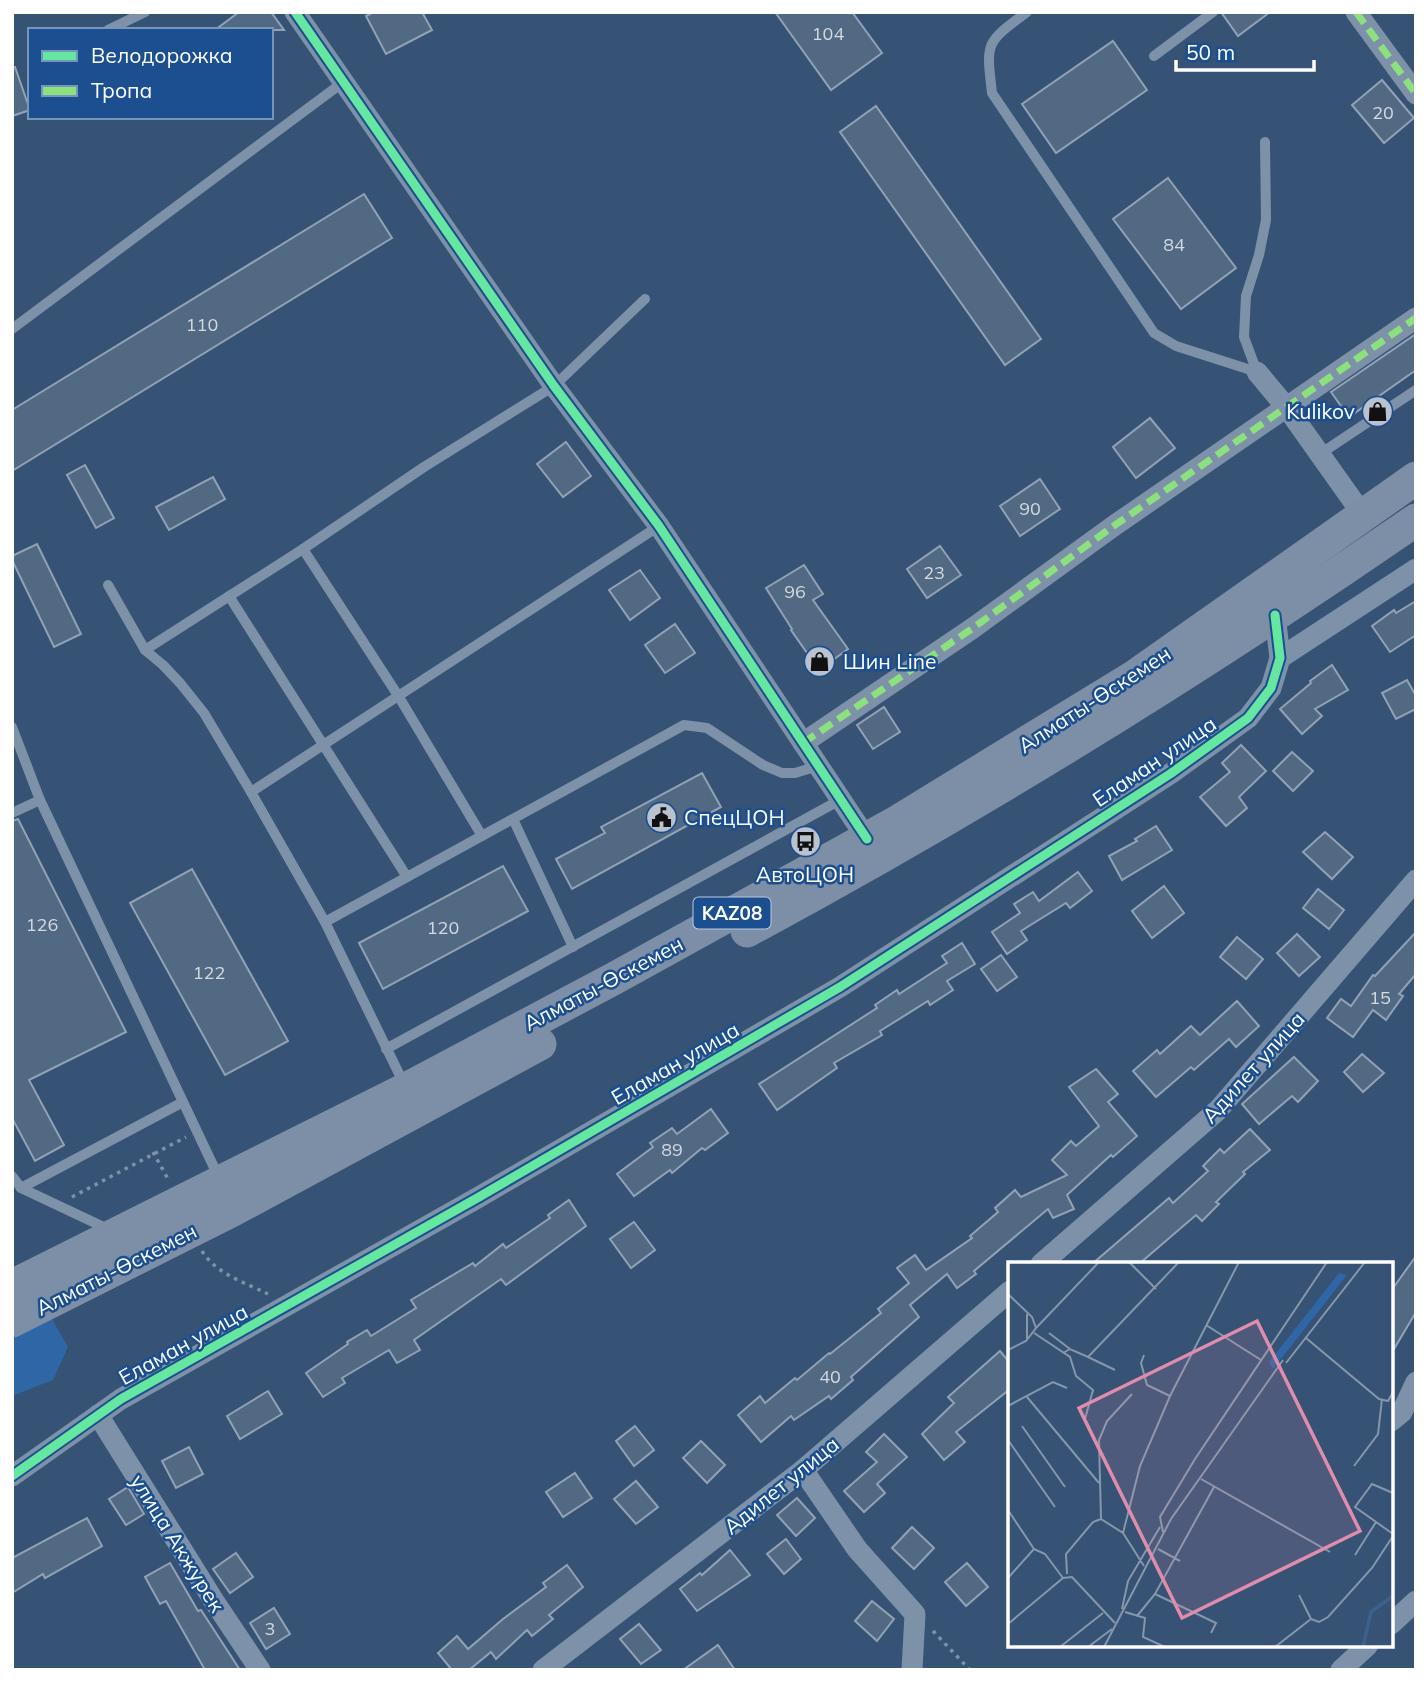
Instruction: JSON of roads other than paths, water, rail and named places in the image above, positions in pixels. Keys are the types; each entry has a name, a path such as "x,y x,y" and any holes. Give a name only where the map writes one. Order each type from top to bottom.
{"main road":[{"name":"Алматы-Өскемен","path":"12,1321 186,1217 882,858 1177,663 1363,515 1416,478"},
{"name":"Алматы-Өскемен","path":"12,1286 118,1234 186,1217 221,1182 406,1089 627,972 867,839 1135,676 1177,663 1275,615 1416,520"}],"street":[{"path":"295,12 554,386 659,526 867,839"},
{"path":"1356,12 1416,94"},
{"path":"803,743 973,628 1115,525 1416,318"},
{"path":"1256,372 1287,408 1363,515"},
{"path":"1280,658 1416,569"},
{"name":"Еламан улица","path":"12,1476 121,1399 479,1197 840,988 1170,774 1248,718 1270,688 1280,658 1275,615"},
{"name":"Адилет улица","path":"1043,1262 1218,1110 1416,880"},
{"name":"Адилет улица","path":"543,1670 803,1470 1008,1293"},
{"path":"1393,1419 1402,1412 1416,1382"},
{"name":"улица Акжурек","path":"98,1415 260,1670"},
{"path":"803,1470 857,1549 915,1614 912,1670"},
{"path":"1393,1622 1416,1601"},
{"path":"1341,1670 1366,1647"}],"lane":[{"path":"112,28 145,12"},
{"path":"1027,12 997,34 987,54 992,93 1154,333 1176,346 1256,372"},
{"path":"1154,56 1213,12"},
{"path":"12,329 342,83"},
{"path":"1256,372 1244,337 1246,296 1259,255 1266,220 1265,142"},
{"path":"145,650 303,549 424,467 554,386 645,299"},
{"path":"1320,454 1416,390"},
{"path":"251,792 659,526"},
{"path":"303,549 399,697 482,836"},
{"path":"108,585 145,650 180,682 204,713 251,792 325,922 406,1089"},
{"path":"229,596 407,877"},
{"path":"325,922 684,725 707,728 763,765 782,773 795,773 818,766"},
{"path":"12,727 40,800 221,1182"},
{"path":"12,813 40,800"},
{"path":"386,1049 840,800"},
{"path":"513,819 573,947"},
{"path":"22,1188 183,1102"},
{"path":"12,1176 22,1188 118,1234"}],"place":[{"name":"Kulikov","path":"1378,411"},
{"name":"Шин Line","path":"820,661"},
{"name":"СпецЦОН","path":"661,817"},
{"name":"АвтоЦОН","path":"805,842"}]}
